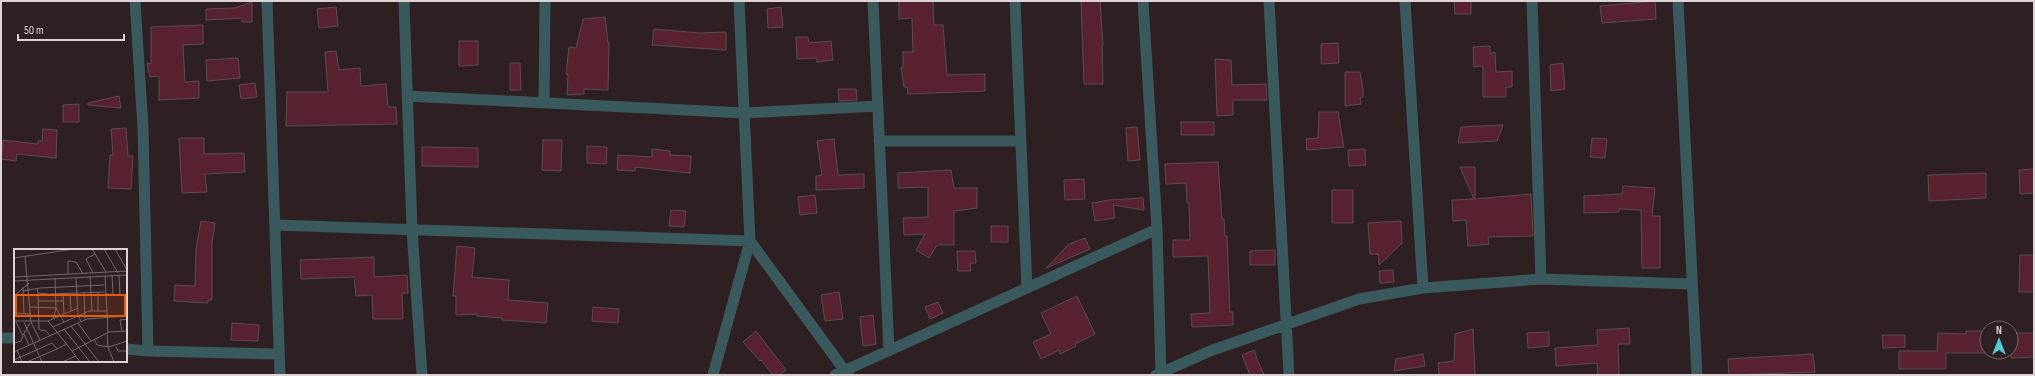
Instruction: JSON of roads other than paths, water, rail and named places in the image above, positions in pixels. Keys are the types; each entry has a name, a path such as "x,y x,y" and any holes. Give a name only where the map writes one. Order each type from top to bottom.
{"street":[{"path":"135,1 143,128 148,352"},
{"path":"267,1 280,375"},
{"path":"404,1 412,230 422,375"},
{"path":"544,103 545,1"},
{"path":"713,375 750,242 739,1"},
{"path":"873,1 889,351"},
{"path":"1016,1 1027,288"},
{"path":"1143,1 1157,229 1159,374 1210,351 1359,299 1423,288 1541,279 1691,284"},
{"path":"1269,1 1288,324 1289,375"},
{"path":"1405,1 1423,288"},
{"path":"1532,1 1541,279"},
{"path":"1678,1 1691,284 1697,375"},
{"path":"408,96 744,114 878,106"},
{"path":"880,140 1021,141"},
{"path":"275,225 750,242"},
{"path":"835,375 847,373 889,351 1157,229"},
{"path":"750,242 847,373"},
{"path":"1,338 14,338"},
{"path":"127,349 148,352 279,354"}]}
